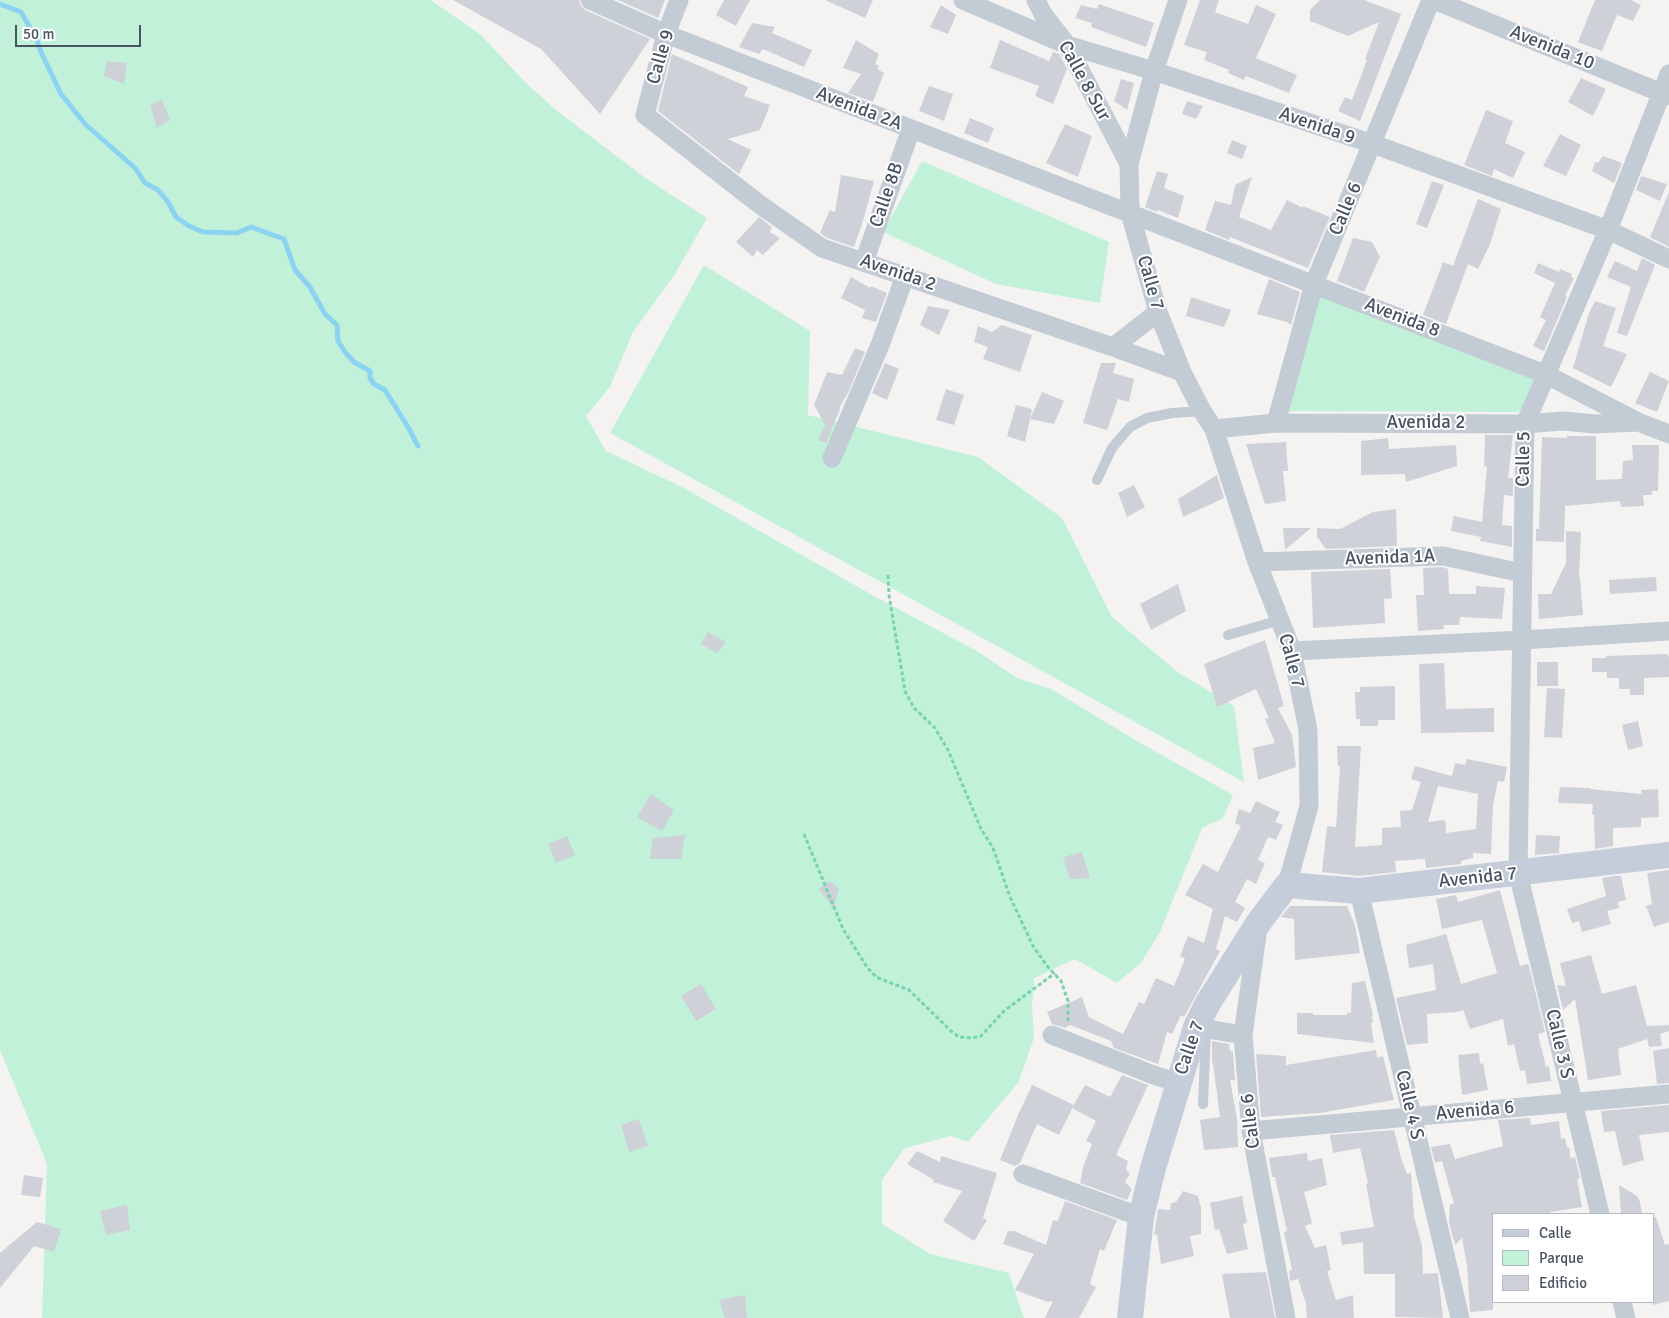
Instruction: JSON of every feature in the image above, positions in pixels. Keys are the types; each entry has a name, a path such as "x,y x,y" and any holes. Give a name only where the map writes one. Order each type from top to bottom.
{"main road":[{"name":"Avenida 7","path":"1287,885 1359,891 1669,855"},
{"name":"Calle 7","path":"1130,1318 1142,1217 1153,1168 1178,1083 1201,1027 1208,1003 1259,922 1287,885"}],"street":[{"name":"Avenida 2A","path":"590,0 666,34 1130,213"},
{"name":"Calle 9","path":"645,115 666,34 679,0"},
{"name":"Avenida 9","path":"963,0 1066,45 1154,71 1372,144 1608,230 1669,259"},
{"name":"Calle 8 Sur","path":"1036,0 1043,14 1066,45 1129,164"},
{"name":"Calle 7","path":"1178,0 1154,71 1129,164 1130,213 1158,312 1182,372 1202,411 1214,429 1257,562 1292,651 1308,730 1309,806 1287,885"},
{"name":"Avenida 10","path":"1433,0 1665,94"},
{"name":"Calle 6","path":"1276,423 1314,284 1433,0"},
{"name":"Calle 5","path":"1518,873 1525,424 1665,94 1669,74"},
{"name":"Avenida 2","path":"645,115 759,204 822,248 1182,372"},
{"name":"Calle 8B","path":"864,262 911,129"},
{"name":"Avenida 8","path":"1130,213 1545,374 1638,422 1669,434"},
{"path":"832,458 880,345 905,276"},
{"path":"1113,347 1158,312"},
{"name":"Avenida 2","path":"1214,429 1276,423 1525,424 1563,421 1595,424 1638,422"},
{"name":"Avenida 1A","path":"1257,562 1443,556 1522,573"},
{"path":"1292,651 1522,640 1669,630"},
{"name":"Calle 3 S","path":"1518,873 1600,1213"},
{"name":"Calle 4 S","path":"1359,891 1460,1318"},
{"name":"Calle 6","path":"1259,922 1244,1035 1250,1130 1286,1318"},
{"path":"1201,1027 1244,1035"},
{"path":"1060,1038 1178,1083"},
{"name":"Avenida 6","path":"1250,1130 1669,1094"},
{"path":"1023,1174 1142,1217"},
{"path":"1622,1303 1626,1318"}],"lane":[{"path":"1097,480 1112,448 1130,427 1147,418 1172,413 1202,411"},
{"path":"1228,635 1280,620"},
{"path":"1201,1027 1203,1104"}],"path":[{"path":"888,575 889,595 905,691 914,708 935,728 948,750 1033,946 1047,966 1061,981 1068,1001 1060,1038"},
{"path":"804,834 843,929 867,967 876,977 909,990 959,1037 972,1038 981,1036 1004,1011 1055,973"}],"green space":[{"path":"0,0 431,0 481,35 526,83 556,110 644,177 707,218 675,274 633,332 610,387 586,416 606,451 684,488 874,596 977,651 1017,678 1051,689 1142,744 1233,795 1223,818 1202,828 1160,932 1141,963 1117,983 1075,959 1034,978 1032,1007 1034,1038 1018,1083 968,1142 951,1136 905,1148 882,1180 882,1224 930,1254 1009,1273 1024,1318 42,1318 47,1164 0,1050"},
{"path":"922,161 1109,242 1100,303 996,284 883,232"},
{"path":"704,265 810,331 808,415 978,457 1062,518 1112,617 1179,673 1234,706 1244,782 610,433"},
{"path":"1318,289 1539,375 1523,412 1288,411"}],"building":[{"path":"453,0 579,0 585,10 650,39 600,114 541,49"},
{"path":"618,0 665,0 658,18"},
{"path":"724,0 750,0 736,26 716,15"},
{"path":"825,0 873,0 865,18"},
{"path":"1200,0 1219,0 1215,12 1248,24 1256,5 1276,14 1256,58 1297,75 1289,93 1246,76 1244,80 1228,73 1229,70 1204,60 1207,52 1184,45"},
{"path":"1320,0 1364,0 1401,14 1360,121 1338,111 1345,97 1352,100 1379,22 1348,36 1310,21 1310,10"},
{"path":"1595,0 1631,0 1641,5 1633,21 1617,15 1602,51 1578,42"},
{"path":"1099,4 1154,23 1146,47 1091,27 1092,23 1075,18 1081,5 1097,9"},
{"path":"941,5 956,15 948,34 930,27"},
{"path":"752,23 775,27 772,33 812,50 804,67 763,49 759,54 739,47"},
{"path":"856,40 879,54 875,64 879,66 877,69 884,73 873,102 848,93 861,74 843,68"},
{"path":"1000,40 1049,61 1053,52 1059,54 1067,69 1053,104 1035,96 1039,86 990,68"},
{"path":"672,54 748,87 744,96 770,105 760,130 728,139 751,150 739,174 658,111"},
{"path":"107,61 127,63 124,84 104,76"},
{"path":"1581,78 1606,89 1593,116 1568,102"},
{"path":"1121,79 1134,83 1127,110 1114,101"},
{"path":"929,86 953,94 944,121 919,111"},
{"path":"162,100 170,120 157,128 150,105"},
{"path":"1187,101 1203,106 1196,119 1182,114"},
{"path":"1486,110 1513,121 1505,143 1525,152 1513,178 1494,169 1492,176 1464,165"},
{"path":"970,118 994,128 988,143 964,133"},
{"path":"1065,124 1092,136 1078,177 1046,163"},
{"path":"1560,134 1581,145 1566,176 1543,166"},
{"path":"1232,140 1247,146 1242,159 1227,153"},
{"path":"1603,156 1622,163 1614,183 1592,171 1595,162 1598,163"},
{"path":"1157,171 1168,174 1164,188 1184,196 1178,218 1145,207"},
{"path":"841,175 874,181 854,247 827,238 820,233 830,210 835,212"},
{"path":"1641,176 1667,184 1660,201 1636,190"},
{"path":"1252,177 1239,217 1271,230 1287,200 1303,208 1303,206 1330,217 1308,268 1230,237 1229,240 1205,230 1215,201 1231,205 1235,185"},
{"path":"1432,181 1444,185 1427,228 1416,224"},
{"path":"1669,192 1669,247 1650,237"},
{"path":"1478,199 1501,209 1490,244 1478,269 1468,264 1446,324 1423,315 1443,262 1453,266"},
{"path":"759,217 772,227 770,232 780,238 763,255 757,250 753,257 736,242"},
{"path":"1353,238 1372,242 1380,257 1364,292 1337,281"},
{"path":"1642,258 1655,265 1627,336 1617,333 1631,287 1607,277 1615,261 1637,271"},
{"path":"1538,263 1559,272 1560,269 1572,274 1571,277 1574,278 1544,351 1533,346 1546,320 1540,317 1555,283 1534,273"},
{"path":"851,277 870,288 871,286 887,293 876,322 862,318 865,310 841,298"},
{"path":"1269,279 1300,292 1291,325 1287,322 1257,314"},
{"path":"1191,297 1231,310 1224,327 1186,316"},
{"path":"1595,301 1616,308 1603,346 1627,354 1611,387 1573,368 1589,313"},
{"path":"928,306 950,310 939,335 920,325"},
{"path":"1002,325 1032,335 1020,372 983,359 988,347 974,342 978,326 992,332"},
{"path":"855,348 865,352 848,393 839,408 826,443 818,440 825,425 814,405 827,372 842,375"},
{"path":"885,363 899,369 887,400 872,393"},
{"path":"1101,363 1116,363 1113,373 1134,379 1129,402 1118,399 1107,430 1083,423"},
{"path":"1650,372 1669,381 1657,412 1635,403"},
{"path":"946,389 964,395 954,425 936,420"},
{"path":"1042,392 1064,401 1054,424 1030,419"},
{"path":"1016,405 1032,409 1025,442 1007,436"},
{"path":"1485,435 1513,435 1508,478 1513,478 1513,496 1504,495 1502,525 1512,526 1512,547 1480,541 1481,537 1451,531 1454,516 1482,522 1487,467 1484,466"},
{"path":"1567,436 1596,436 1596,480 1622,479 1623,461 1633,460 1632,445 1659,445 1658,491 1652,491 1652,495 1643,495 1644,506 1621,507 1620,501 1565,506 1564,542 1536,541 1536,529 1539,529 1542,437 1567,438"},
{"path":"1388,438 1389,449 1456,445 1457,466 1406,482 1405,474 1361,475 1361,441"},
{"path":"1286,442 1288,471 1283,471 1286,501 1265,504 1246,444"},
{"path":"1217,475 1224,498 1183,517 1178,499"},
{"path":"1134,485 1145,507 1127,517 1118,493"},
{"path":"1396,509 1397,546 1326,549 1317,537 1317,528 1340,529 1373,512"},
{"path":"1283,528 1311,528 1285,550"},
{"path":"1566,531 1581,532 1579,577 1583,615 1539,619 1538,594 1551,594 1566,563"},
{"path":"1442,567 1448,569 1449,594 1476,594 1476,586 1505,588 1502,619 1460,617 1459,625 1443,625 1444,629 1418,631 1416,595 1424,595 1423,568"},
{"path":"1390,569 1392,598 1384,599 1385,623 1313,628 1311,572"},
{"path":"1656,577 1657,591 1610,594 1609,580"},
{"path":"1178,584 1186,611 1151,630 1140,604"},
{"path":"708,632 726,642 717,653 701,644"},
{"path":"1265,640 1284,706 1278,708 1292,735 1296,767 1258,780 1253,748 1275,743 1265,719 1269,718 1256,689 1217,707 1204,664"},
{"path":"1667,654 1669,657 1669,677 1644,678 1644,695 1630,695 1630,689 1619,689 1619,678 1607,678 1607,672 1592,672 1592,658"},
{"path":"1537,662 1558,662 1558,686 1537,686"},
{"path":"1444,663 1446,709 1494,708 1494,732 1421,733 1419,664"},
{"path":"1395,686 1395,720 1378,720 1378,726 1360,726 1360,719 1356,719 1355,692 1360,692 1360,687"},
{"path":"1547,688 1565,689 1562,738 1544,737"},
{"path":"1638,721 1643,746 1628,750 1622,725"},
{"path":"1337,746 1361,746 1355,847 1382,845 1382,828 1401,827 1400,811 1412,810 1421,782 1411,779 1415,766 1452,776 1455,763 1465,765 1467,759 1507,767 1504,782 1498,781 1493,804 1491,854 1473,853 1473,858 1461,861 1461,864 1426,868 1425,859 1395,861 1396,872 1359,876 1322,872 1327,826 1336,827 1340,766 1338,766","holes":["1438,786 1478,794 1476,829 1446,833 1445,820 1428,822"]},
{"path":"1560,787 1590,788 1642,794 1641,790 1658,789 1659,817 1641,818 1641,827 1613,828 1613,846 1595,849 1593,804 1558,803"},
{"path":"651,794 674,810 662,831 637,817"},
{"path":"1256,801 1280,812 1275,822 1283,825 1276,840 1268,837 1258,860 1265,863 1256,884 1247,879 1235,902 1245,908 1237,922 1225,916 1216,949 1220,951 1184,1017 1181,1015 1172,1034 1167,1032 1158,1064 1114,1048 1111,1041 1070,1025 1065,1028 1052,1024 1047,1012 1082,997 1089,1017 1123,1034 1139,1002 1144,1004 1156,978 1174,986 1185,959 1180,956 1188,936 1204,943 1213,909 1185,895 1203,864 1218,872 1241,826 1235,823 1239,809 1250,813"},
{"path":"685,835 681,859 650,859 653,838"},
{"path":"1536,835 1560,836 1559,853 1535,855"},
{"path":"567,836 575,855 556,863 548,844"},
{"path":"1082,852 1090,878 1070,879 1063,857"},
{"path":"1669,870 1669,922 1654,927 1646,906 1652,904 1647,873"},
{"path":"1621,876 1626,900 1618,902 1619,908 1607,911 1611,924 1582,932 1579,921 1572,923 1567,909 1606,896 1602,878"},
{"path":"830,881 839,888 834,909 819,889"},
{"path":"1500,890 1520,966 1528,964 1529,966 1545,1032 1538,1034 1546,1067 1549,1066 1551,1081 1527,1084 1525,1070 1520,1071 1514,1044 1508,1046 1503,1019 1470,1029 1463,1010 1427,1014 1428,1043 1407,1045 1396,998 1436,990 1433,964 1409,968 1406,945 1446,934 1461,984 1497,973 1482,920 1442,929 1436,899 1456,895 1458,902"},
{"path":"1290,906 1347,906 1355,925 1360,953 1295,960 1294,919 1281,917"},
{"path":"1591,955 1602,994 1636,985 1647,1026 1669,1025 1669,1031 1660,1034 1662,1046 1649,1047 1647,1039 1618,1049 1621,1075 1588,1080 1575,999 1563,1010 1557,985 1566,986 1560,963"},
{"path":"1365,981 1373,1015 1373,1022 1371,1023 1374,1043 1297,1034 1297,1013 1347,1015 1347,1013 1351,1013 1352,983"},
{"path":"701,984 716,1009 696,1021 681,996"},
{"path":"1212,1041 1229,1044 1230,1051 1233,1052 1235,1080 1230,1080 1237,1119 1238,1147 1204,1150 1200,1120 1220,1117 1212,1063"},
{"path":"1669,1048 1669,1083 1657,1084 1653,1051"},
{"path":"1376,1050 1377,1058 1383,1056 1394,1100 1320,1113 1261,1117 1256,1054 1286,1056 1286,1065"},
{"path":"1479,1053 1480,1064 1483,1063 1488,1090 1462,1095 1458,1055"},
{"path":"1122,1075 1148,1085 1116,1155 1128,1161 1126,1170 1130,1174 1125,1182 1132,1189 1127,1200 1080,1183 1083,1167 1092,1144 1086,1141 1096,1121 1072,1108 1085,1085 1110,1097"},
{"path":"1032,1085 1074,1105 1059,1135 1037,1124 1020,1163 1015,1166 1000,1160"},
{"path":"1669,1105 1669,1132 1639,1135 1644,1160 1623,1166 1615,1131 1604,1132 1601,1111"},
{"path":"1530,1118 1531,1125 1559,1121 1561,1139 1565,1138 1567,1147 1570,1149 1570,1158 1575,1157 1580,1178 1577,1179 1582,1207 1550,1213 1492,1213 1493,1310 1470,1312 1467,1266 1462,1238 1455,1245 1449,1222 1450,1204 1454,1204 1442,1161 1435,1163 1431,1147 1450,1144 1455,1159 1503,1146 1498,1120"},
{"path":"639,1119 648,1146 629,1152 621,1125"},
{"path":"1394,1130 1407,1174 1411,1173 1414,1217 1422,1245 1423,1274 1438,1273 1443,1318 1395,1317 1395,1274 1364,1274 1363,1242 1342,1245 1340,1232 1374,1227 1366,1184 1368,1183 1360,1148 1333,1153 1330,1135"},
{"path":"917,1151 940,1162 941,1156 997,1173 983,1218 987,1220 974,1241 943,1221 962,1191 933,1182 934,1180 907,1164"},
{"path":"1307,1153 1308,1161 1322,1158 1327,1185 1304,1192 1312,1223 1305,1226 1315,1248 1326,1245 1331,1270 1327,1271 1336,1300 1353,1295 1354,1318 1307,1318 1306,1304 1298,1279 1290,1281 1289,1271 1292,1270 1284,1232 1287,1231 1275,1177 1272,1177 1269,1158"},
{"path":"24,1175 43,1178 40,1197 21,1195"},
{"path":"1619,1185 1637,1196 1642,1213 1621,1213"},
{"path":"1183,1191 1198,1196 1201,1205 1201,1234 1190,1236 1194,1256 1161,1264 1157,1234 1154,1236 1158,1209 1170,1210 1171,1203 1176,1202"},
{"path":"1242,1196 1247,1223 1243,1224 1248,1249 1227,1254 1219,1229 1215,1230 1210,1203"},
{"path":"1065,1201 1117,1220 1104,1251 1100,1249 1090,1284 1096,1287 1079,1318 1045,1318 1053,1301 1048,1302 1015,1290 1034,1254 1003,1244 1008,1231 1014,1231 1046,1245 1053,1220 1058,1221"},
{"path":"127,1205 130,1230 106,1235 100,1211"},
{"path":"1654,1217 1656,1217 1665,1245 1669,1244 1669,1301 1653,1305"},
{"path":"37,1222 61,1229 54,1252 34,1246 0,1288 0,1253"},
{"path":"1266,1272 1275,1318 1230,1318 1222,1274"},
{"path":"745,1295 747,1318 725,1318 719,1300"}],"waterway":[{"path":"0,4 21,12 36,38 61,94 85,124 136,169 145,183 158,190 168,202 176,217 189,226 203,232 237,233 251,227 284,239 295,270 310,287 325,314 337,325 338,341 345,352 354,362 370,371 370,378 374,384 385,390 418,446"}]}
